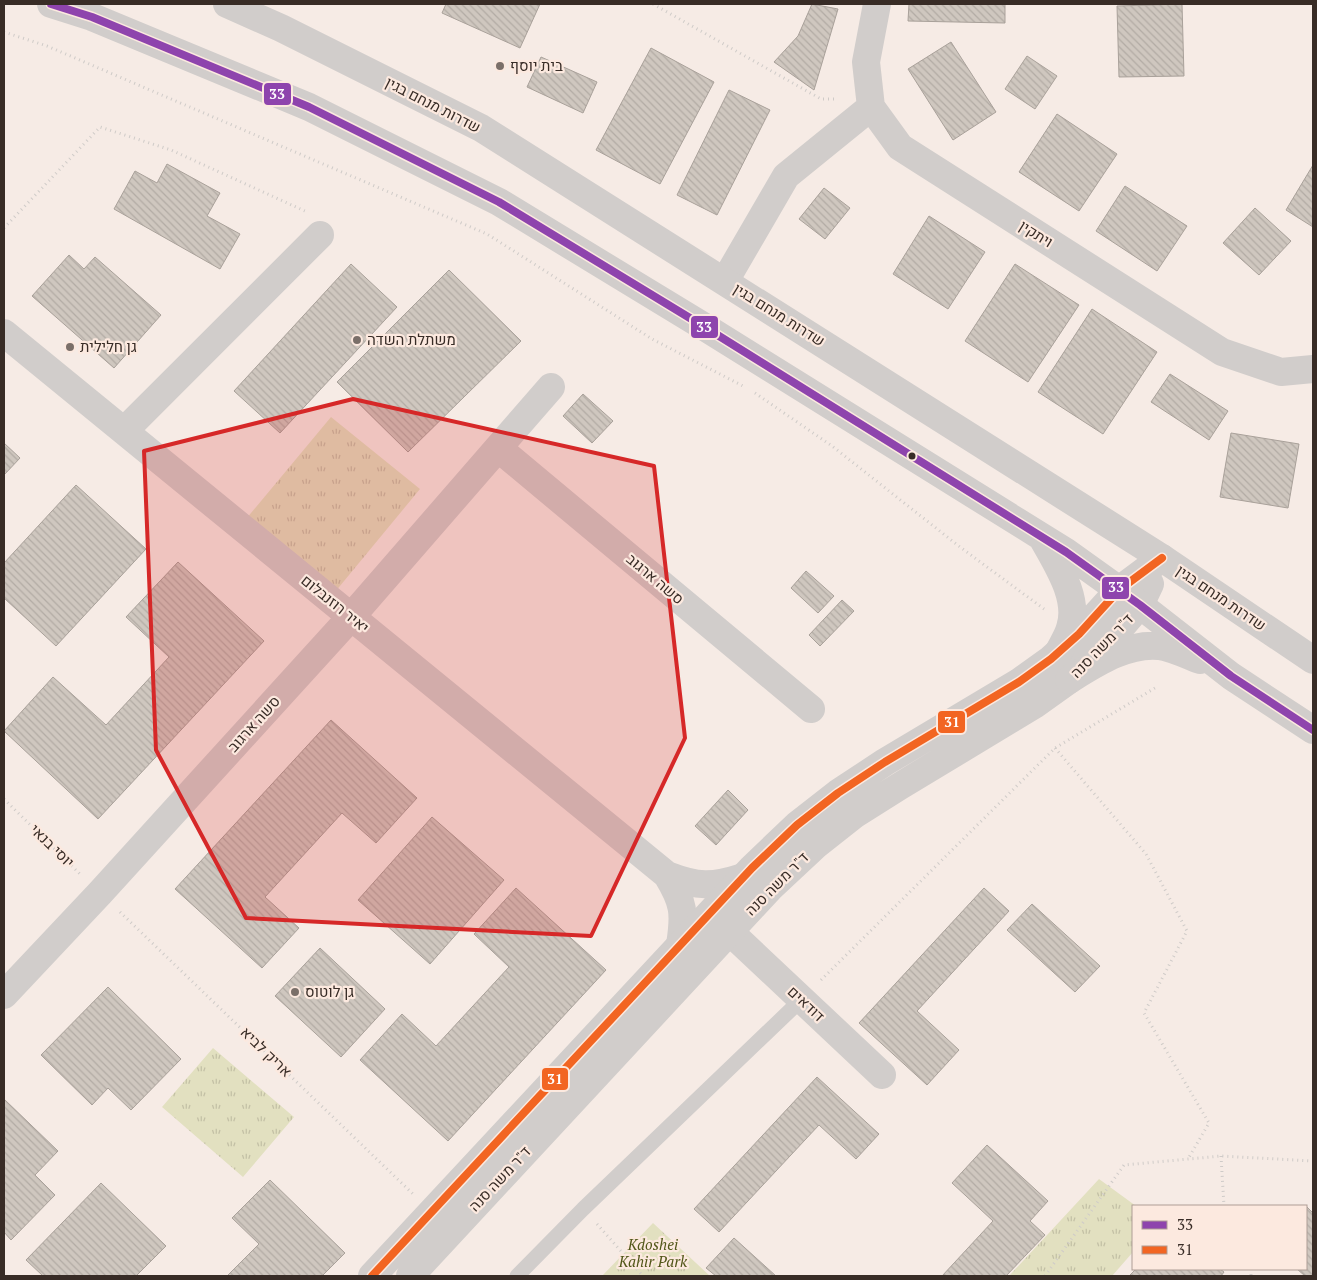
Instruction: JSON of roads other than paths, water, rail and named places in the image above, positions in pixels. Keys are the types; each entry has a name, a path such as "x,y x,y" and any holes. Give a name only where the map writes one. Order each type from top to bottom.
{"street":[{"path":"51,4 92,17 309,107 499,202 1041,536 1129,597 1221,668 1313,730"},
{"name":"שדרות מנחם בגין","path":"226,4 281,28 480,128 1162,558 1313,660"},
{"name":"ויתקין","path":"877,4 866,62 871,103 900,147 1222,352 1281,372 1313,369"},
{"path":"725,281 786,176 871,103"},
{"path":"124,431 315,224"},
{"name":"יאיר רוזנבלום","path":"4,333 667,875 688,883 704,885 720,884 743,877"},
{"name":"סשה ארגוב","path":"4,995 100,893 351,617 551,387"},
{"name":"סשה ארגוב","path":"498,448 812,709"},
{"path":"1041,536 1060,568 1067,586 1072,613 1070,628 1058,653"},
{"name":"ד\"ר משה סנה","path":"410,1276 771,887 803,857 854,815 1034,705 1069,680 1099,653 1129,597 1162,558"},
{"name":"ד\"ר משה סנה","path":"372,1276 743,877 797,825 838,793 885,762 1019,682 1129,597"},
{"path":"1069,680 1108,657 1144,646 1160,646 1221,668"},
{"name":"יאיר רוזנבלום","path":"667,875 677,891 683,910 680,945"},
{"name":"דודאים","path":"730,932 882,1075"}],"lane":[{"path":"516,1276 583,1209 801,1000"}],"place":[{"name":"בית יוסף","path":"500,66"},
{"name":"משתלת השדה","path":"357,340"},
{"name":"גן חלילית","path":"70,347"},
{"name":"גן לוטוס","path":"295,992"}],"park label":[{"name":"Kdoshei Kahir Park","path":"653,1254"}]}
